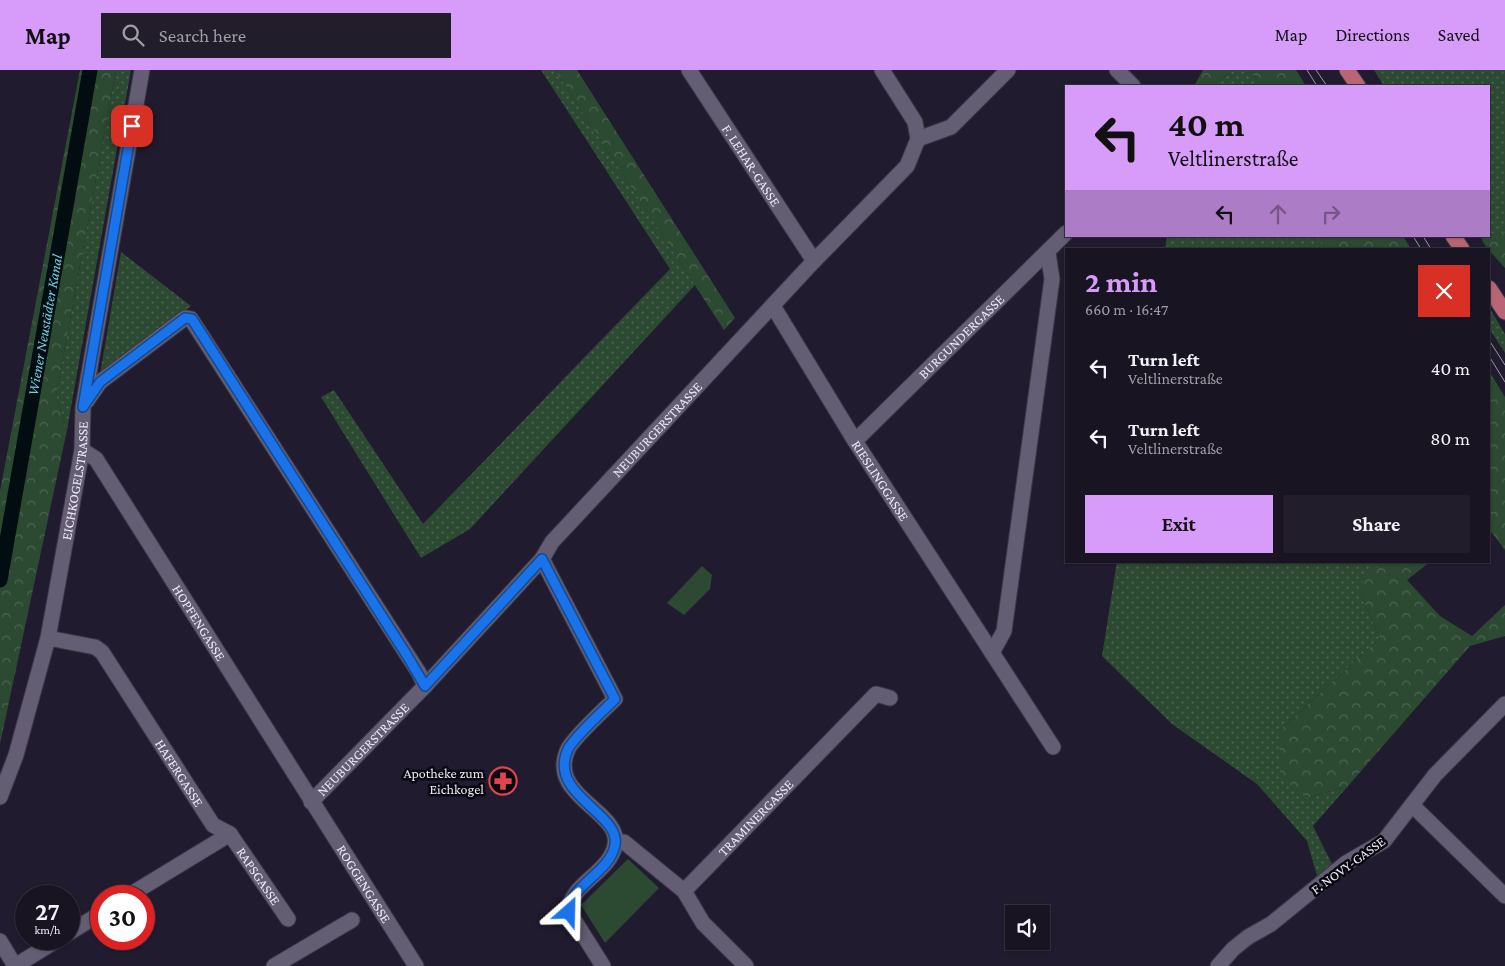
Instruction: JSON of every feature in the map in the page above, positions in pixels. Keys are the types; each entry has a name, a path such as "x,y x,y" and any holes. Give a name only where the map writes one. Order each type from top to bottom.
{"main road":[{"path":"1347,70 1357,85"},
{"path":"1454,237 1461,248"},
{"path":"1490,290 1505,312"}],"street":[{"name":"EICHKOGELSTRASSE","path":"0,797 16,755 48,638 82,450 83,407 142,70"},
{"name":"F. LEHAR-GASSE","path":"689,70 814,262"},
{"path":"882,70 915,122 918,139 951,127 1008,70"},
{"path":"1117,70 1132,85"},
{"name":"NEUBURGERSTRASSE","path":"311,802 425,686 542,559 552,542 814,262 907,166 918,139"},
{"name":"BURGUNDERGASSE","path":"855,441 1048,253 1065,234"},
{"path":"992,653 1004,631 1052,279 1048,253"},
{"name":"RIESLINGGASSE","path":"773,306 855,441 1054,747"},
{"path":"83,407 100,382 185,318 192,319 419,673 425,686"},
{"name":"HOPFENGASSE","path":"82,450 96,459 311,802"},
{"path":"542,559 615,699 568,750 565,766 567,780 609,826 616,842 611,858 573,896 569,906 569,912 603,966"},
{"name":"HAFERGASSE","path":"48,638 99,649 213,825 230,834"},
{"name":"TRAMINERGASSE","path":"684,891 876,694 890,698"},
{"name":"F. NOVY-GASSE","path":"1218,966 1233,949 1248,937 1271,924 1346,864 1384,840 1436,775 1505,704"},
{"name":"ROGGENGASSE","path":"311,802 416,966"},
{"path":"1412,806 1505,896"},
{"path":"146,885 230,834"},
{"name":"RAPSGASSE","path":"230,834 288,918"},
{"path":"616,842 624,842 684,891 703,923 746,966"},
{"path":"274,966 352,920"},
{"path":"0,941 15,966 41,950"}],"green space":[{"path":"80,70 116,70 56,396 67,430 0,744 0,491"},
{"path":"116,70 131,70 67,430 56,396"},
{"path":"541,70 555,70 695,285 470,529 421,558 321,397 334,390 423,524 670,269"},
{"path":"555,70 577,70 735,318 724,330"},
{"path":"1203,70 1234,70 1212,85 1195,85"},
{"path":"1234,70 1249,70 1261,85 1212,85"},
{"path":"1249,70 1296,70 1305,85 1261,85"},
{"path":"1374,70 1505,70 1505,231 1486,247 1481,237 1490,237 1490,85 1383,85"},
{"path":"1505,231 1505,268 1490,251 1490,248 1486,247"},
{"path":"1167,237 1320,237 1325,248 1165,248"},
{"path":"1320,237 1404,237 1410,248 1325,248"},
{"path":"121,252 191,306 100,374"},
{"path":"1490,309 1505,334 1505,353 1490,330"},
{"path":"1490,373 1505,397 1505,550 1490,530"},
{"path":"1117,563 1380,563 1380,567 1360,593 1380,638 1279,731 1307,798 1348,786 1313,826 1333,866 1317,876 1307,841 1257,784 1172,724 1102,656"},
{"path":"1380,563 1428,563 1407,580 1440,616 1472,636 1505,605 1505,636 1470,646 1348,786 1307,798 1280,777 1279,731 1380,638 1360,593 1365,571 1379,567"},
{"path":"702,566 712,575 710,589 684,615 667,603"},
{"path":"628,859 659,888 605,943 581,905"}],"waterway":[{"name":"Wiener Neustädter Kanal","path":"0,580 90,70"}],"tram line":[{"path":"1307,70 1316,85"},
{"path":"1316,70 1326,85"},
{"path":"1414,237 1420,248"},
{"path":"1424,237 1430,248"},
{"path":"1490,342 1505,365"},
{"path":"1490,358 1505,382"}],"place":[{"name":"Apotheke zum Eichkogel","path":"503,781"}],"route":[{"path":"132,126 83,407 100,382 185,318 192,319 419,673 425,686 542,559 615,699 576,739 568,750 565,766 567,780 576,792 606,822 612,830 616,842 611,858 570,900 569,912"}]}
